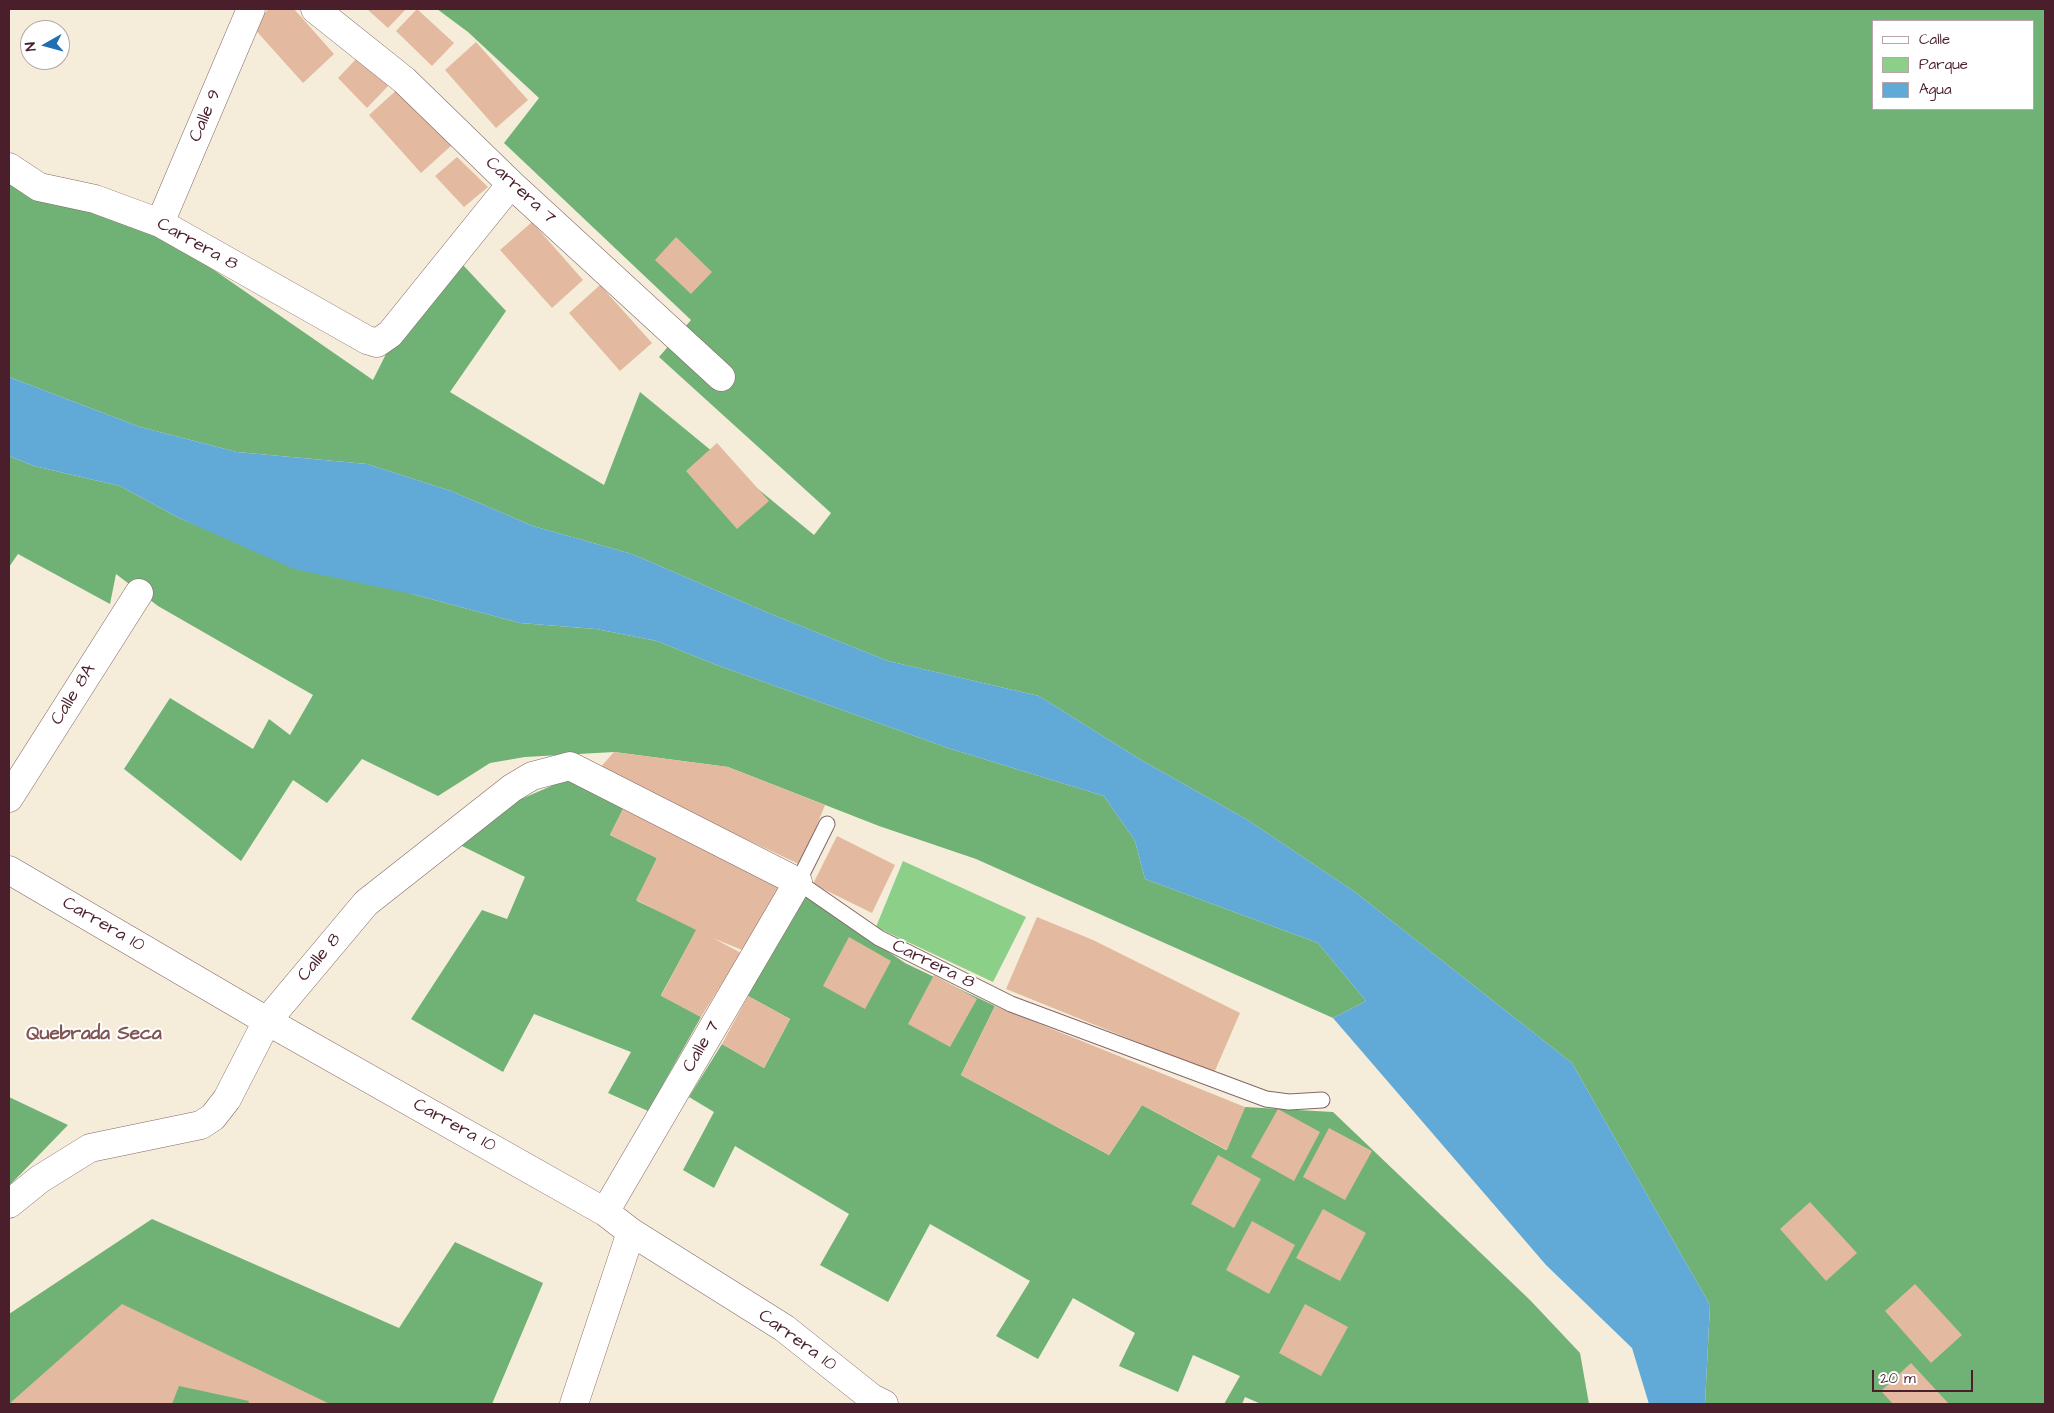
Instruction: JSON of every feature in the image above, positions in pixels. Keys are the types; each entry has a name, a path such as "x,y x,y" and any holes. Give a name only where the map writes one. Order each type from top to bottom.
{"street":[{"name":"Calle 9","path":"160,223 252,9"},
{"name":"Carrera 7","path":"315,9 404,80 511,184 721,377"},
{"name":"Carrera 8","path":"9,167 39,187 95,199 160,223 368,340 378,343 390,334 511,184"},
{"name":"Calle 8A","path":"9,798 139,593"},
{"name":"Carrera 8","path":"570,766 798,882"},
{"name":"Calle 8","path":"9,1204 40,1179 90,1148 201,1125 213,1117 226,1099 267,1021 366,904 512,788 532,776 570,766"},
{"name":"Carrera 10","path":"9,870 267,1021 606,1212 631,1232 784,1328 872,1398 884,1404"},
{"name":"Calle 7","path":"606,1212 798,882"},
{"path":"574,1404 631,1232"}],"lane":[{"path":"798,882 827,824"},
{"name":"Carrera 8","path":"798,882 878,938 1011,1004 1266,1099 1289,1102 1322,1100"}],"green space":[{"path":"437,9 2045,9 2045,1404 1705,1404 1710,1305 1572,1063 1355,892 1246,819 1141,760 1039,696 888,661 771,614 632,554 533,526 451,491 367,464 237,452 140,427 9,377 9,170 133,214 373,380 389,348 463,265 506,311 450,392 604,485 640,392 814,535 831,513 659,357 691,320 504,143 539,98 468,32"},
{"path":"9,456 34,466 120,486 181,519 235,541 416,595 520,623 596,629 657,641 714,664 948,748 1104,796 1135,841 1145,879 1318,943 1366,1001 1333,1018 976,859 879,826 728,767 614,752 525,757 490,763 438,796 362,759 327,803 293,780 241,861 124,769 170,698 253,749 269,719 290,735 313,695 158,606 116,574 110,604 18,554 9,567"},
{"path":"572,777 624,807 610,835 657,858 637,901 697,929 661,995 701,1017 648,1111 608,1093 631,1052 534,1014 503,1072 411,1019 482,910 507,919 525,877 458,844 519,800"},
{"path":"903,861 1026,917 993,982 876,927"},
{"path":"802,893 905,963 995,1006 961,1075 1109,1155 1142,1105 1226,1150 1245,1107 1333,1112 1530,1300 1580,1353 1589,1404 1261,1404 1245,1397 1242,1404 1224,1404 1240,1376 1193,1355 1178,1392 1119,1366 1135,1333 1073,1298 1038,1359 996,1336 1030,1281 930,1224 888,1302 820,1265 849,1214 735,1146 714,1188 683,1170 714,1112 689,1097 722,1044 764,1068 790,1019 748,996"},
{"path":"9,1097 68,1125 9,1186"},
{"path":"152,1219 399,1328 455,1242 543,1283 492,1404 9,1404 9,1314"}],"water":[{"path":"9,377 140,427 237,452 367,464 451,491 533,526 632,554 771,614 888,661 1039,696 1141,760 1246,819 1355,892 1572,1063 1710,1305 1705,1404 1649,1404 1632,1348 1546,1265 1333,1018 1366,1001 1318,943 1145,879 1135,841 1104,796 948,748 714,664 657,641 596,629 520,623 416,595 294,569 181,519 120,486 34,466 9,456"}],"building":[{"path":"269,9 294,9 334,54 303,83 251,25"},
{"path":"367,9 406,9 388,28"},
{"path":"417,9 454,43 432,66 396,31"},
{"path":"476,42 528,100 496,128 445,70"},
{"path":"361,54 390,84 367,108 338,78"},
{"path":"400,87 452,145 421,173 369,115"},
{"path":"457,157 488,187 464,207 435,176"},
{"path":"532,222 583,280 552,308 500,250"},
{"path":"676,237 712,272 691,294 655,260"},
{"path":"600,285 652,343 620,371 569,313"},
{"path":"717,443 769,501 737,529 686,471"},
{"path":"614,752 728,767 825,805 801,865 598,770"},
{"path":"624,807 782,887 742,950 713,938 741,953 701,1017 661,996 696,930 636,900 657,858 610,835"},
{"path":"837,836 895,865 872,913 813,884"},
{"path":"1037,917 1093,940 1240,1013 1214,1073 1006,989"},
{"path":"849,937 891,961 865,1009 823,986"},
{"path":"934,975 977,999 950,1047 908,1024"},
{"path":"748,996 790,1019 764,1068 722,1044"},
{"path":"995,1006 1245,1107 1227,1150 1142,1105 1109,1155 961,1075"},
{"path":"1278,1109 1320,1132 1294,1181 1251,1157"},
{"path":"1329,1128 1372,1151 1345,1200 1303,1177"},
{"path":"1218,1155 1261,1179 1234,1228 1191,1204"},
{"path":"1810,1202 1857,1253 1826,1281 1780,1229"},
{"path":"1323,1209 1366,1233 1340,1281 1296,1258"},
{"path":"1252,1221 1295,1245 1269,1294 1226,1270"},
{"path":"1915,1284 1962,1335 1931,1363 1885,1311"},
{"path":"122,1304 330,1404 248,1404 249,1401 179,1386 172,1404 9,1404"},
{"path":"1305,1304 1348,1327 1321,1376 1279,1353"},
{"path":"1911,1363 1949,1404 1893,1404 1881,1391"}],"district":[{"name":"Quebrada Seca","path":"94,1035"}]}
